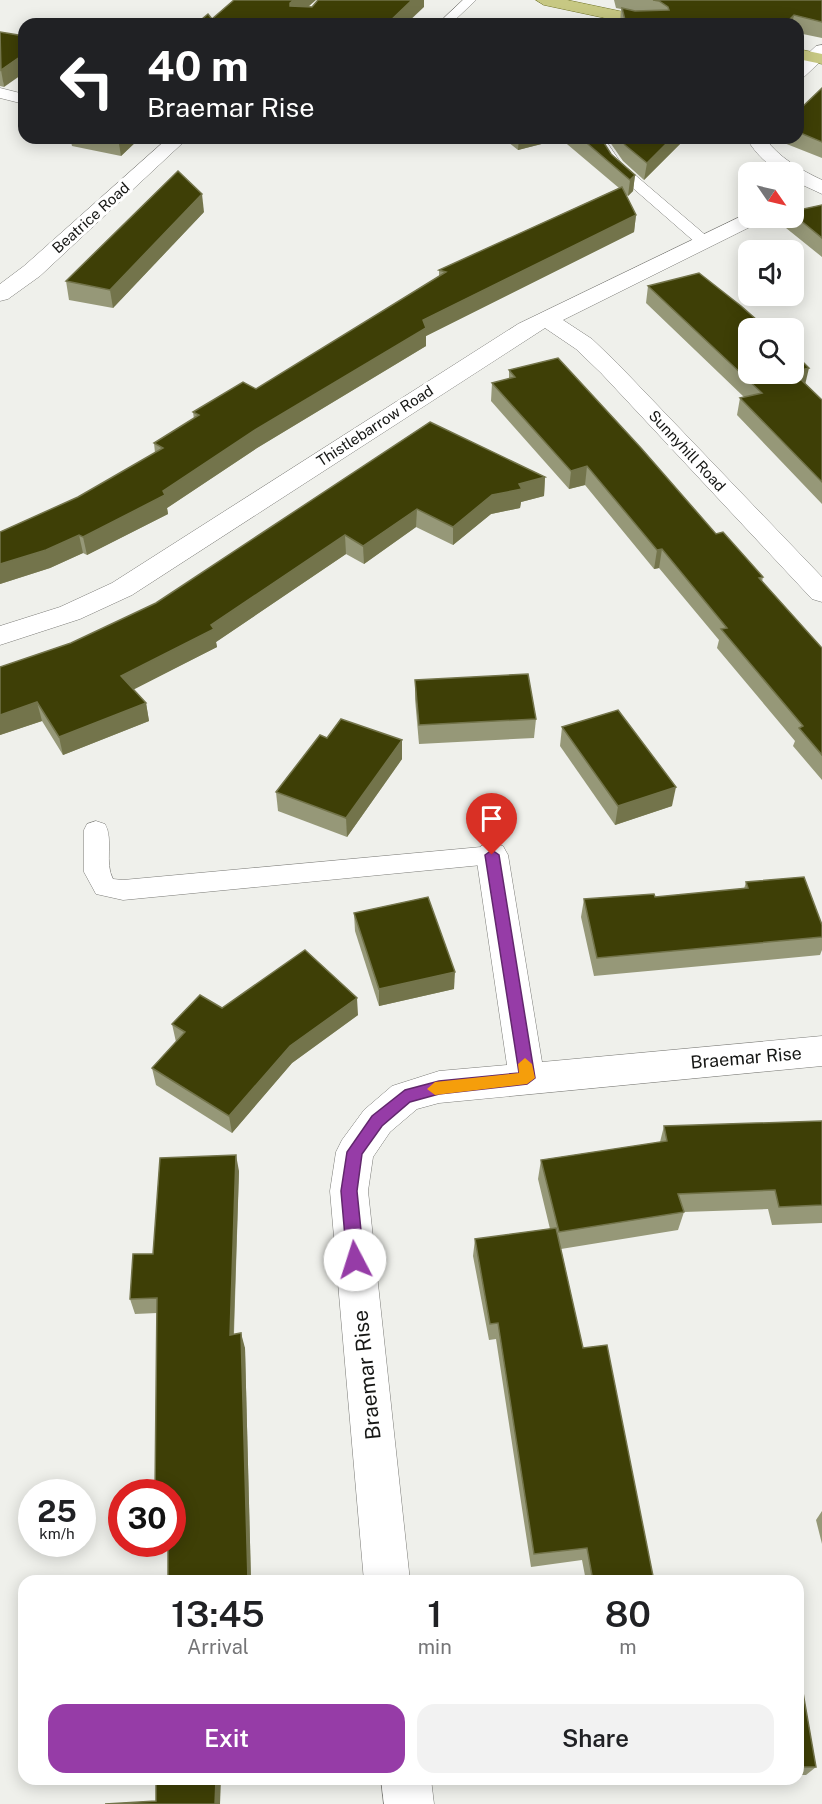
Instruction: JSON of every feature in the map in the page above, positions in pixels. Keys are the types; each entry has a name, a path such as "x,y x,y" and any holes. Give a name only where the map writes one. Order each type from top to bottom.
{"main road":[{"path":"544,0 591,5 636,18"}],"street":[{"path":"804,66 814,55"},
{"path":"0,93 18,98"},
{"name":"Beatrice Road","path":"0,294 32,271 172,144"},
{"path":"759,144 766,153 778,162"},
{"path":"804,178 821,187"},
{"path":"804,195 821,187"},
{"name":"Thistlebarrow Road","path":"0,636 70,613 122,589 545,318 738,225"},
{"name":"Sunnyhill Road","path":"545,318 584,344 609,368 822,593"},
{"path":"492,855 527,1078"},
{"name":"Braemar Rise","path":"386,1575 349,1191 354,1152 377,1121 405,1097 439,1088 822,1051"},
{"path":"407,1785 409,1804"}],"lane":[{"path":"450,18 470,0"},
{"path":"601,144 616,166 703,241"},
{"path":"96,830 97,872 105,887 123,890 492,855"}],"building":[{"path":"234,0 294,0 290,6 312,7 318,0 412,0 393,18 213,18"},
{"path":"653,0 822,0 822,22 794,15 791,18 624,18 622,8 635,11 669,10 659,1"},
{"path":"0,32 18,35 18,58 1,70"},
{"path":"822,88 822,142 804,134 804,105"},
{"path":"588,144 605,144 611,154 635,175 630,180"},
{"path":"624,144 666,144 647,163"},
{"path":"178,171 202,194 110,290 66,281"},
{"path":"622,187 636,215 423,320 426,328 255,430 163,491 165,495 83,537 79,535 46,550 0,564 0,532 78,497 163,448 154,443 199,415 193,412 243,382 256,389 446,272 439,270"},
{"path":"822,205 822,238 804,223 804,209"},
{"path":"699,273 755,318 738,318 738,370 648,286"},
{"path":"558,358 716,534 723,532 763,577 759,578 822,648 822,755 799,728 803,726 721,629 727,628 662,549 657,550 587,466 571,471 492,383 515,377 509,370"},
{"path":"804,383 822,400 822,482 740,398 762,393 752,384"},
{"path":"430,422 545,477 519,484 522,489 492,495 453,527 417,509 363,546 345,535 211,625 214,629 121,676 146,703 59,737 37,702 0,715 0,667 71,643 156,603"},
{"path":"528,674 536,719 419,725 415,680"},
{"path":"618,710 676,787 618,806 562,727"},
{"path":"341,719 402,740 346,818 276,792 320,735 327,738"},
{"path":"804,877 822,925 822,937 597,958 584,899 654,894 655,897 748,888 746,882"},
{"path":"428,897 455,972 379,989 354,913"},
{"path":"305,950 357,998 290,1046 229,1116 152,1068 185,1032 172,1024 200,995 222,1008"},
{"path":"822,1121 822,1205 779,1207 775,1190 678,1194 684,1212 559,1232 541,1160 667,1141 664,1126"},
{"path":"236,1155 230,1335 241,1333 248,1575 168,1575 168,1557 186,1557 186,1479 155,1479 157,1298 130,1299 133,1254 153,1254 160,1158"},
{"path":"556,1228 583,1348 607,1345 653,1575 592,1575 587,1548 534,1554 498,1323 490,1324 475,1239"},
{"path":"804,1698 816,1767 804,1767"},
{"path":"156,1785 216,1785 215,1804 105,1804 156,1801"}],"slow traffic":[{"path":"435,1089 527,1078 525,1064"}],"route":[{"path":"355,1260 349,1191 354,1152 377,1121 405,1097 439,1088 527,1078 492,855"}]}
